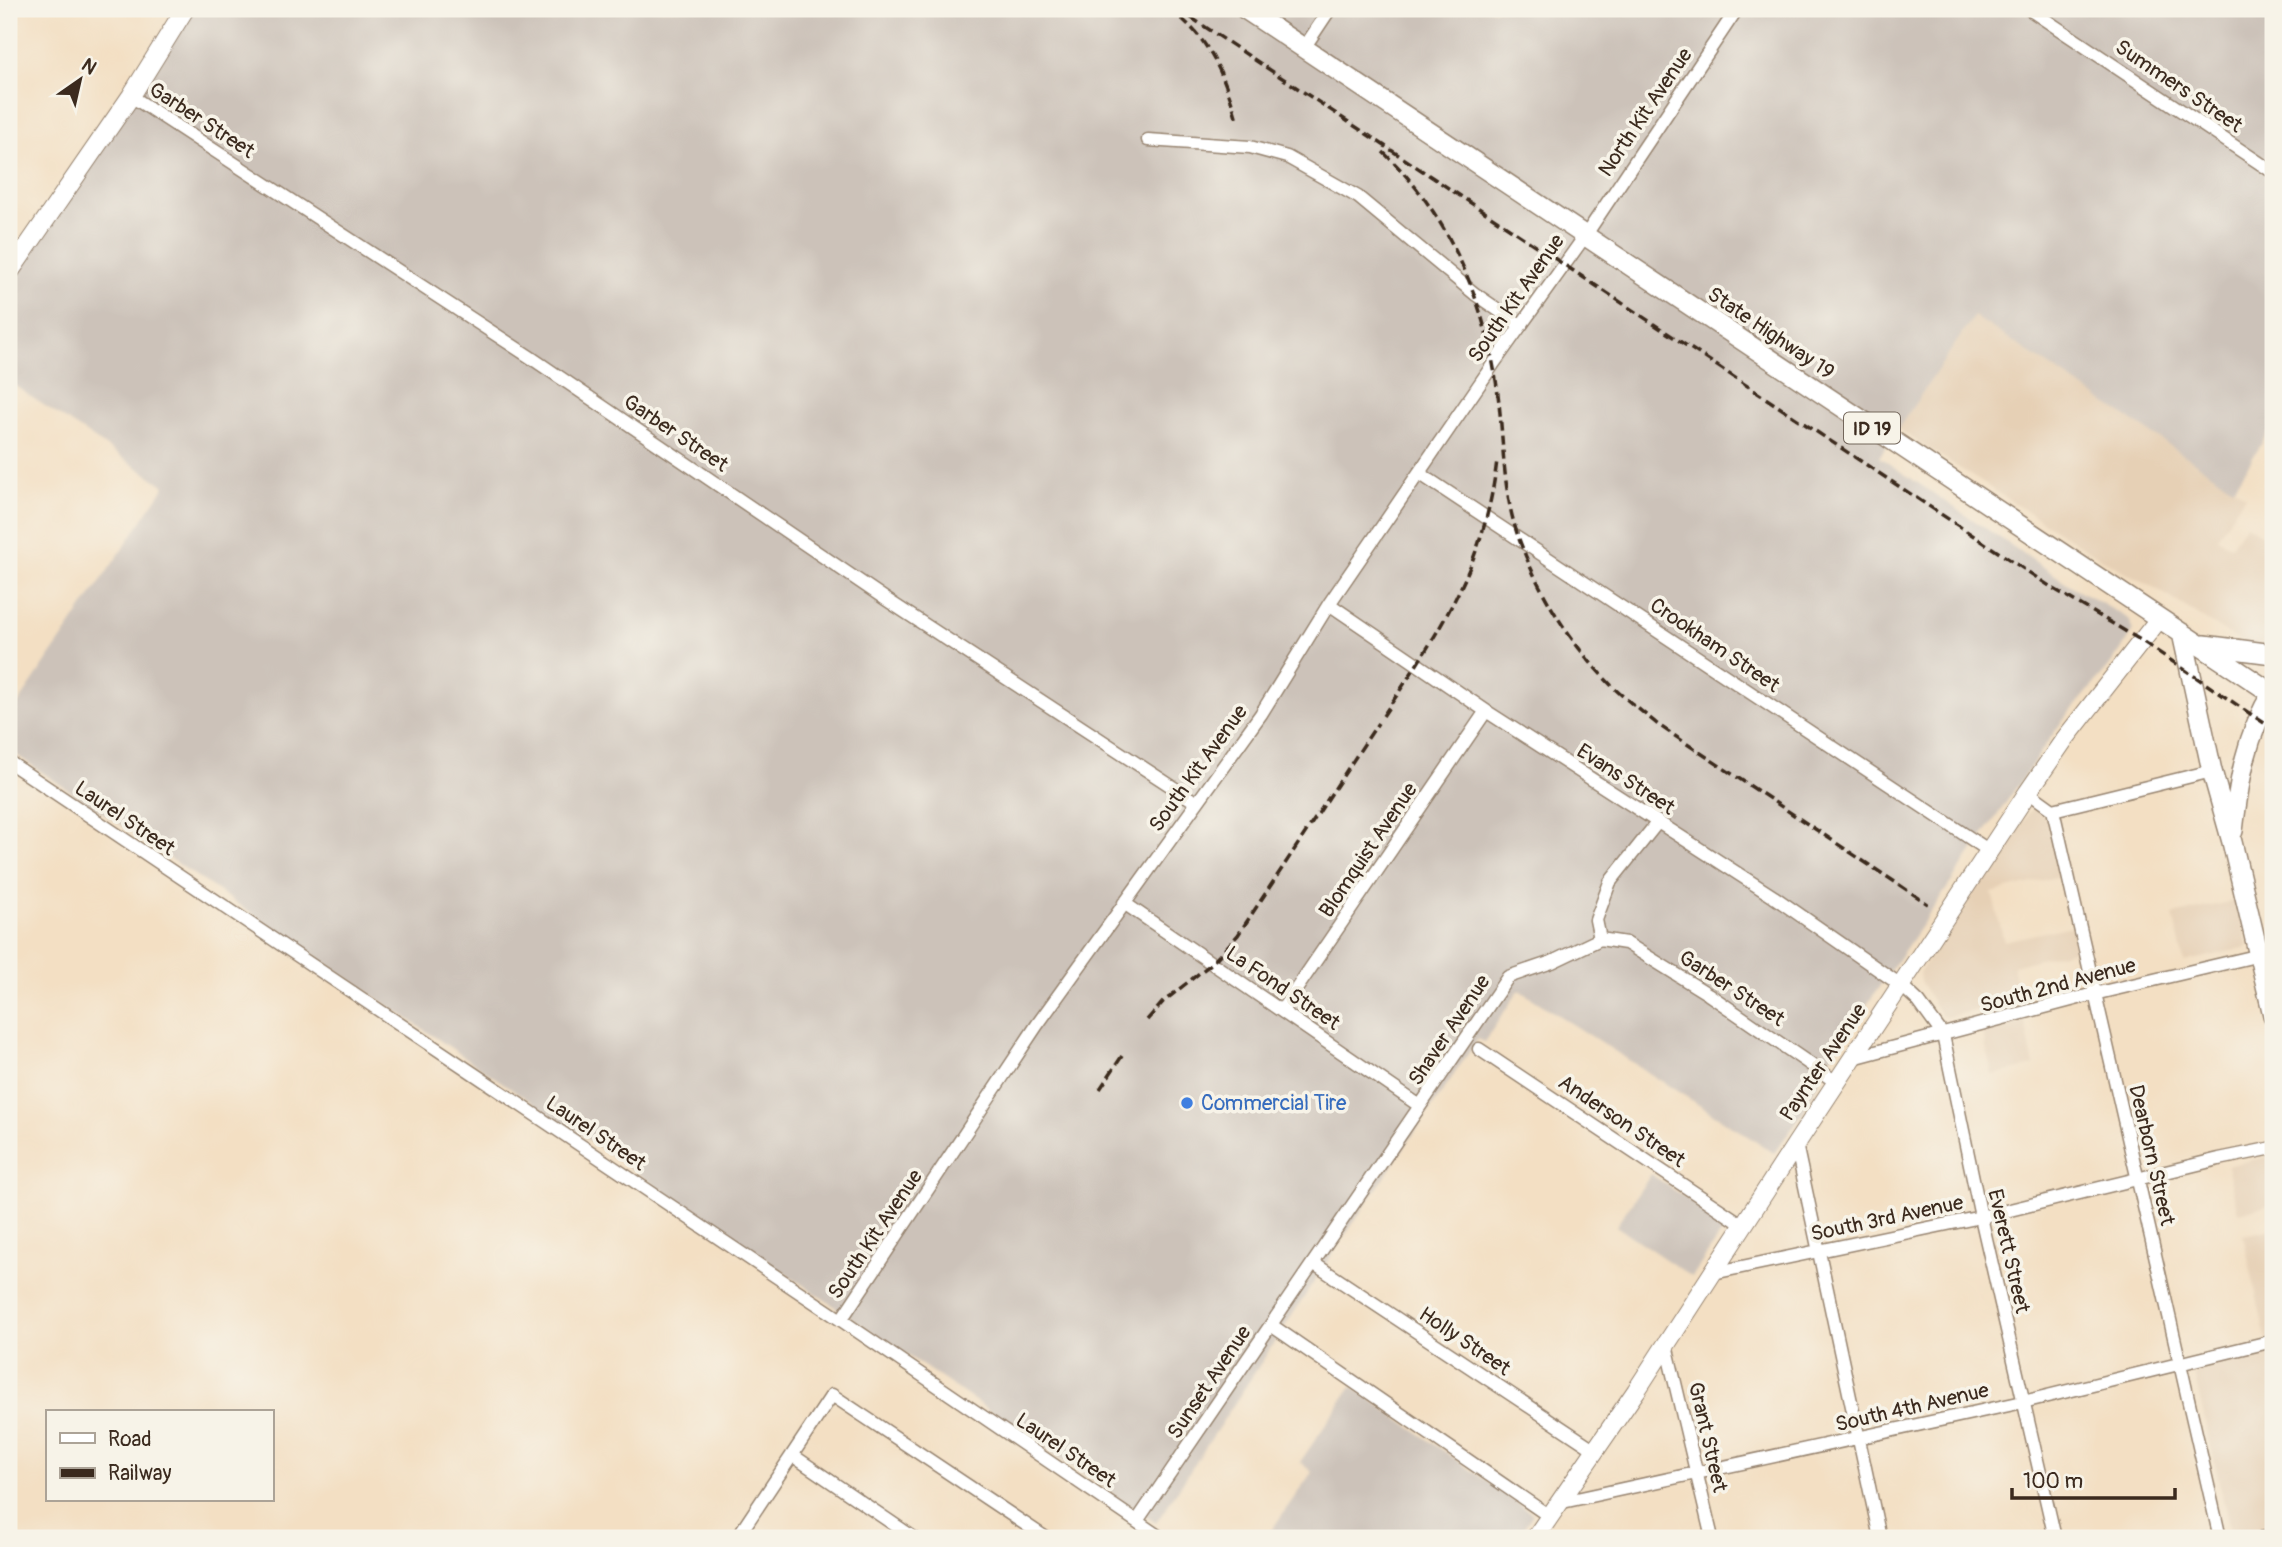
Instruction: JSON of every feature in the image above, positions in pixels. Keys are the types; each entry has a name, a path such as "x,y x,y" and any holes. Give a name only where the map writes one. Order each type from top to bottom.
{"main road":[{"name":"State Highway 19","path":"1245,9 2273,693"},
{"path":"2182,633 2212,771 2266,953 2273,1015"},
{"path":"2200,644 2273,654"},
{"path":"2232,842 2244,756 2257,718 2273,693"}],"street":[{"path":"9,273 131,96 185,9"},
{"path":"1304,48 1330,9"},
{"name":"North Kit Avenue","path":"1585,236 1737,9"},
{"name":"Summers Street","path":"2029,9 2273,172"},
{"name":"Garber Street","path":"131,96 530,357 887,600 1197,803"},
{"path":"1148,141 1250,146 1287,157 1358,197 1475,294 1520,325"},
{"name":"South Kit Avenue","path":"841,1320 1037,1025 1261,714 1329,604 1520,325 1585,236"},
{"name":"Crookham Street","path":"1419,473 1988,850"},
{"name":"Evans Street","path":"1329,604 1486,711 1774,897 1902,985"},
{"name":"Paynter Avenue","path":"1535,1538 1666,1345 1988,850 2064,740 2159,619"},
{"name":"Blomquist Avenue","path":"1282,1010 1486,711"},
{"name":"Laurel Street","path":"9,762 1161,1538"},
{"path":"2028,792 2053,810 2212,771"},
{"name":"Dearborn Street","path":"2053,810 2220,1538"},
{"path":"1600,939 1595,920 1610,882 1657,823"},
{"name":"La Fond Street","path":"1124,903 1420,1106"},
{"name":"Garber Street","path":"1600,939 1626,943 1708,994 1836,1082"},
{"name":"Shaver Avenue","path":"1313,1263 1508,977 1552,962 1600,939"},
{"name":"South 2nd Avenue","path":"1853,1058 2094,994 2266,953"},
{"name":"Everett Street","path":"1902,985 1919,1002 1943,1035 1981,1217 2055,1538"},
{"name":"Anderson Street","path":"1479,1049 1743,1226"},
{"path":"1796,1144 1880,1538"},
{"name":"South 3rd Avenue","path":"1713,1273 1981,1217 2273,1148"},
{"name":"Sunset Avenue","path":"1137,1521 1313,1263"},
{"name":"Holly Street","path":"1313,1263 1595,1450"},
{"path":"1271,1325 1554,1509"},
{"name":"South 4th Avenue","path":"1554,1509 1697,1474 2024,1402 2273,1341"},
{"name":"Grant Street","path":"1666,1345 1712,1538"},
{"path":"737,1538 832,1395 1046,1538"},
{"path":"792,1455 914,1538"},
{"path":"2262,1538 2273,1536"}],"shaded area":[{"path":"192,9 2273,9 2273,425 2234,488 1974,316 1879,457 2073,587 2129,619 2134,631 2109,667 2060,724 1833,1054 1802,1114 1774,1153 1519,990 1484,1042 1478,1039 1327,1262 1156,1523 9,750 9,717 165,486 9,382 9,278"},
{"path":"1974,315 2245,495 2217,538 2231,546 2246,524 2273,542 2273,638 2254,647 2231,636 2160,591 2100,558 1898,429"},
{"path":"2038,808 2047,819 2060,876 1992,893 2004,941 2072,926 2077,949 2013,966 2034,1066 1992,1075 1978,1010 1946,1017 1941,1015 1920,981 1919,973 2030,811"},
{"path":"2238,900 2248,947 2184,962 2173,915"},
{"path":"2273,1155 2273,1204 2238,1213 2227,1166"},
{"path":"1651,1174 1726,1226 1692,1277 1616,1226"},
{"path":"2273,1229 2273,1538 2232,1538 2193,1369 2269,1352 2243,1235"},
{"path":"1352,1386 1533,1514 1516,1538 1266,1538 1312,1472 1300,1462"}],"railway":[{"path":"1178,9 2054,589 2142,641 2273,729"},
{"path":"1181,18 1210,52 1237,120"},
{"path":"1383,152 1429,205 1463,267 1476,300 1494,368 1507,489 1514,522 1537,581 1572,639 1600,674 1657,724 1928,904"},
{"path":"1383,716 1441,625 1471,565 1491,498 1497,460"},
{"path":"1147,1020 1163,1002 1212,963 1238,935 1378,723"},
{"path":"1100,1089 1122,1056"}],"place":[{"name":"Commercial Tire","path":"1187,1103"}]}
